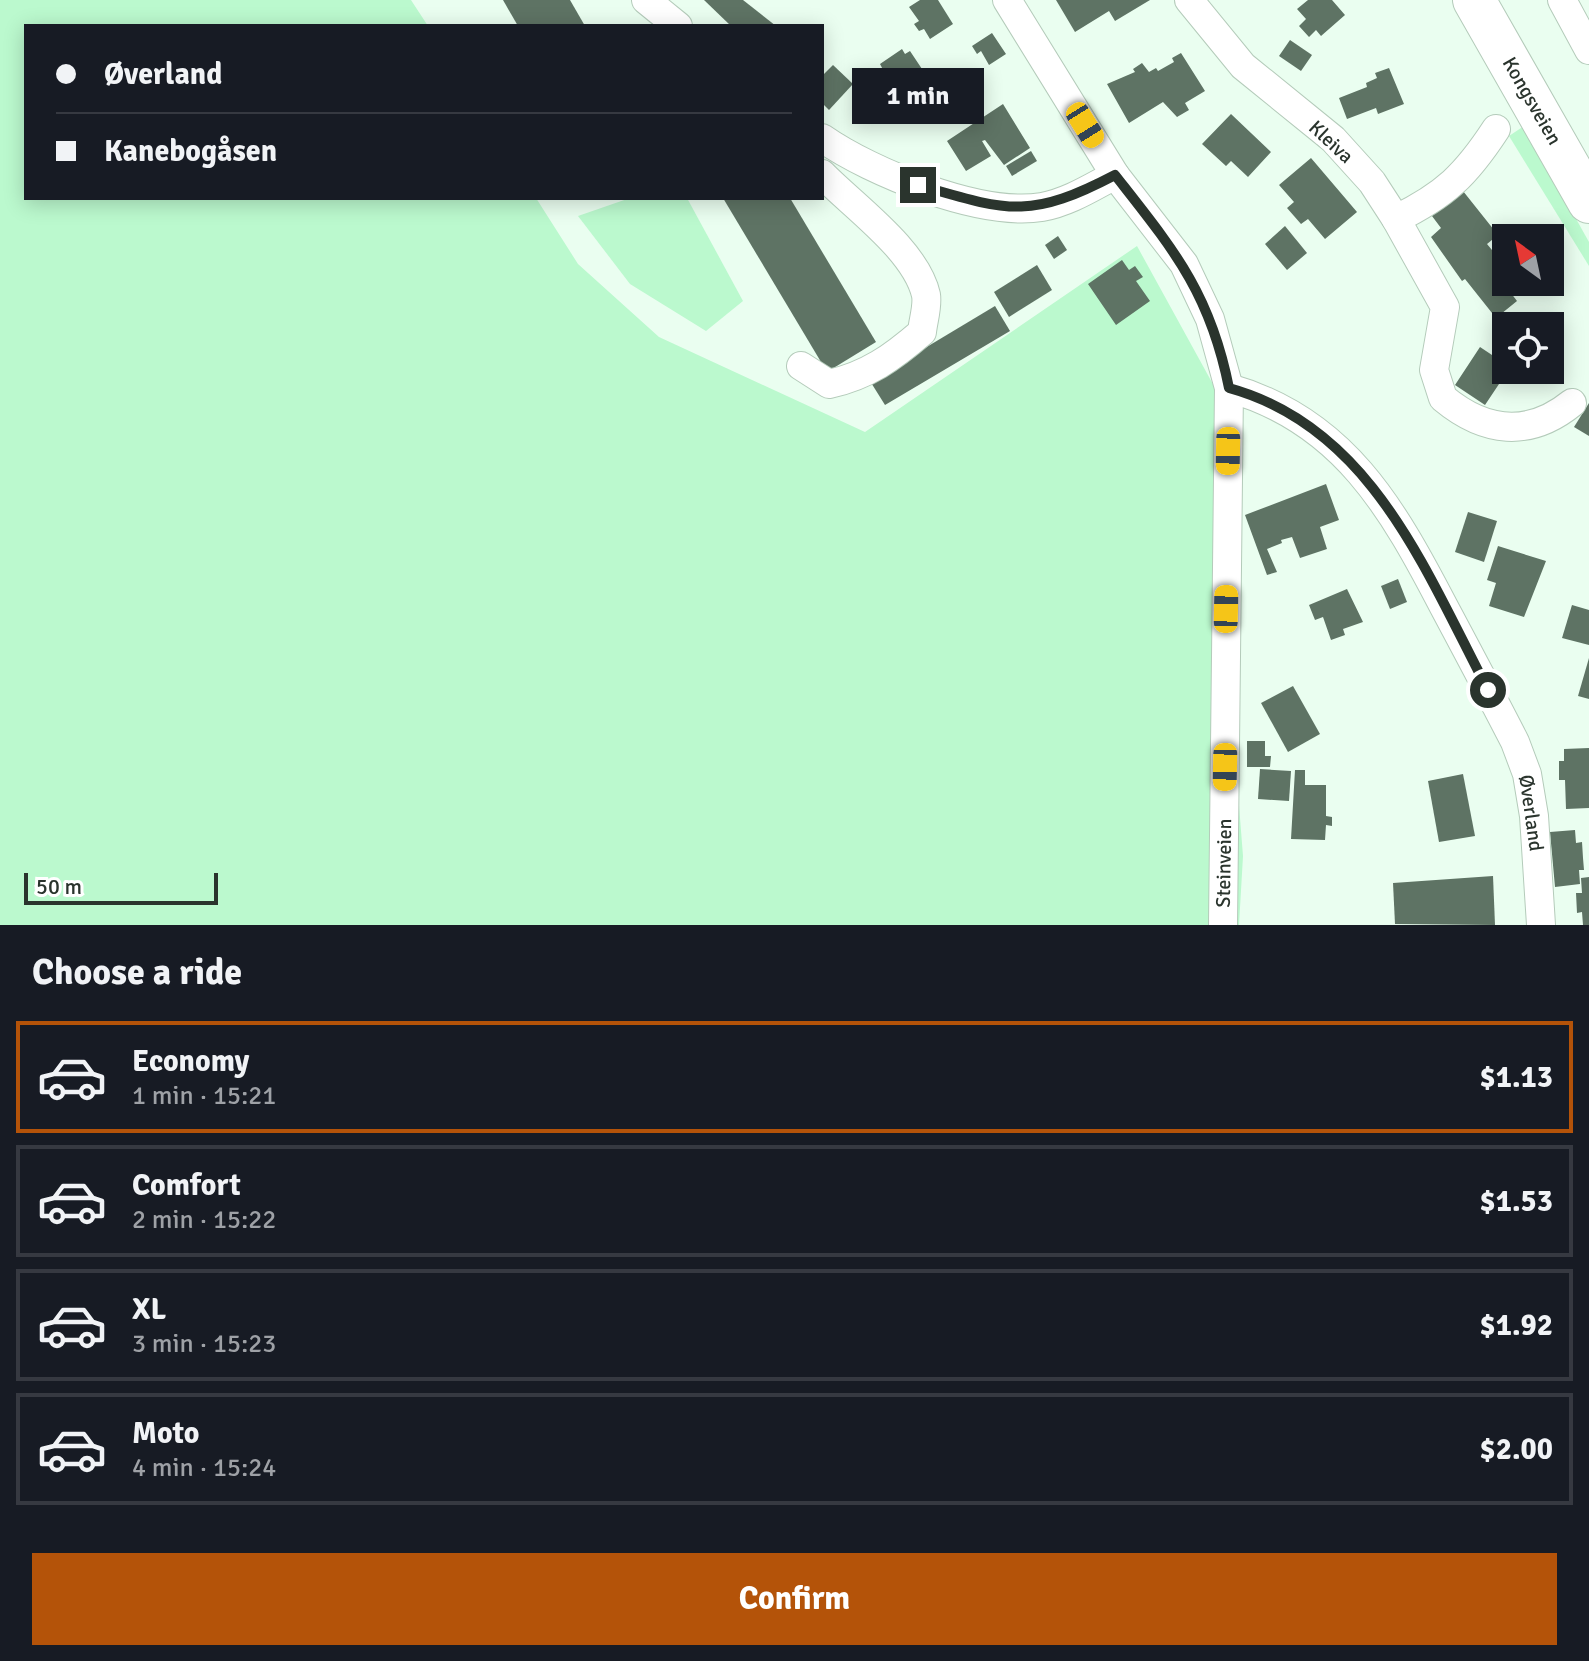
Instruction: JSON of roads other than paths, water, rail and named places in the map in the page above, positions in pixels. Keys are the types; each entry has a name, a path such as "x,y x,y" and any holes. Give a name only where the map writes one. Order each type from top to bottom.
{"highway":[{"name":"Kongsveien","path":"1474,0 1589,202"}],"street":[{"path":"646,0 676,24"},
{"name":"Steinveien","path":"1007,0 1115,175 1184,264 1210,319 1229,388 1223,925"},
{"name":"Kleiva","path":"1189,0 1243,66 1333,139 1372,182 1396,219 1445,307 1435,381 1443,398 1453,407 1489,423 1528,427 1552,419 1572,403"},
{"path":"1562,0 1589,50"},
{"path":"1396,219 1437,198 1459,180 1496,129"},
{"path":"824,139 849,157 891,177 999,207 1054,204 1115,175"},
{"path":"801,366 829,384 856,378 892,358 922,332 926,296 910,262 869,217 824,176"},
{"name":"Øverland","path":"1229,388 1259,396 1320,433 1344,453 1389,506 1509,729 1527,774 1541,925"}]}
